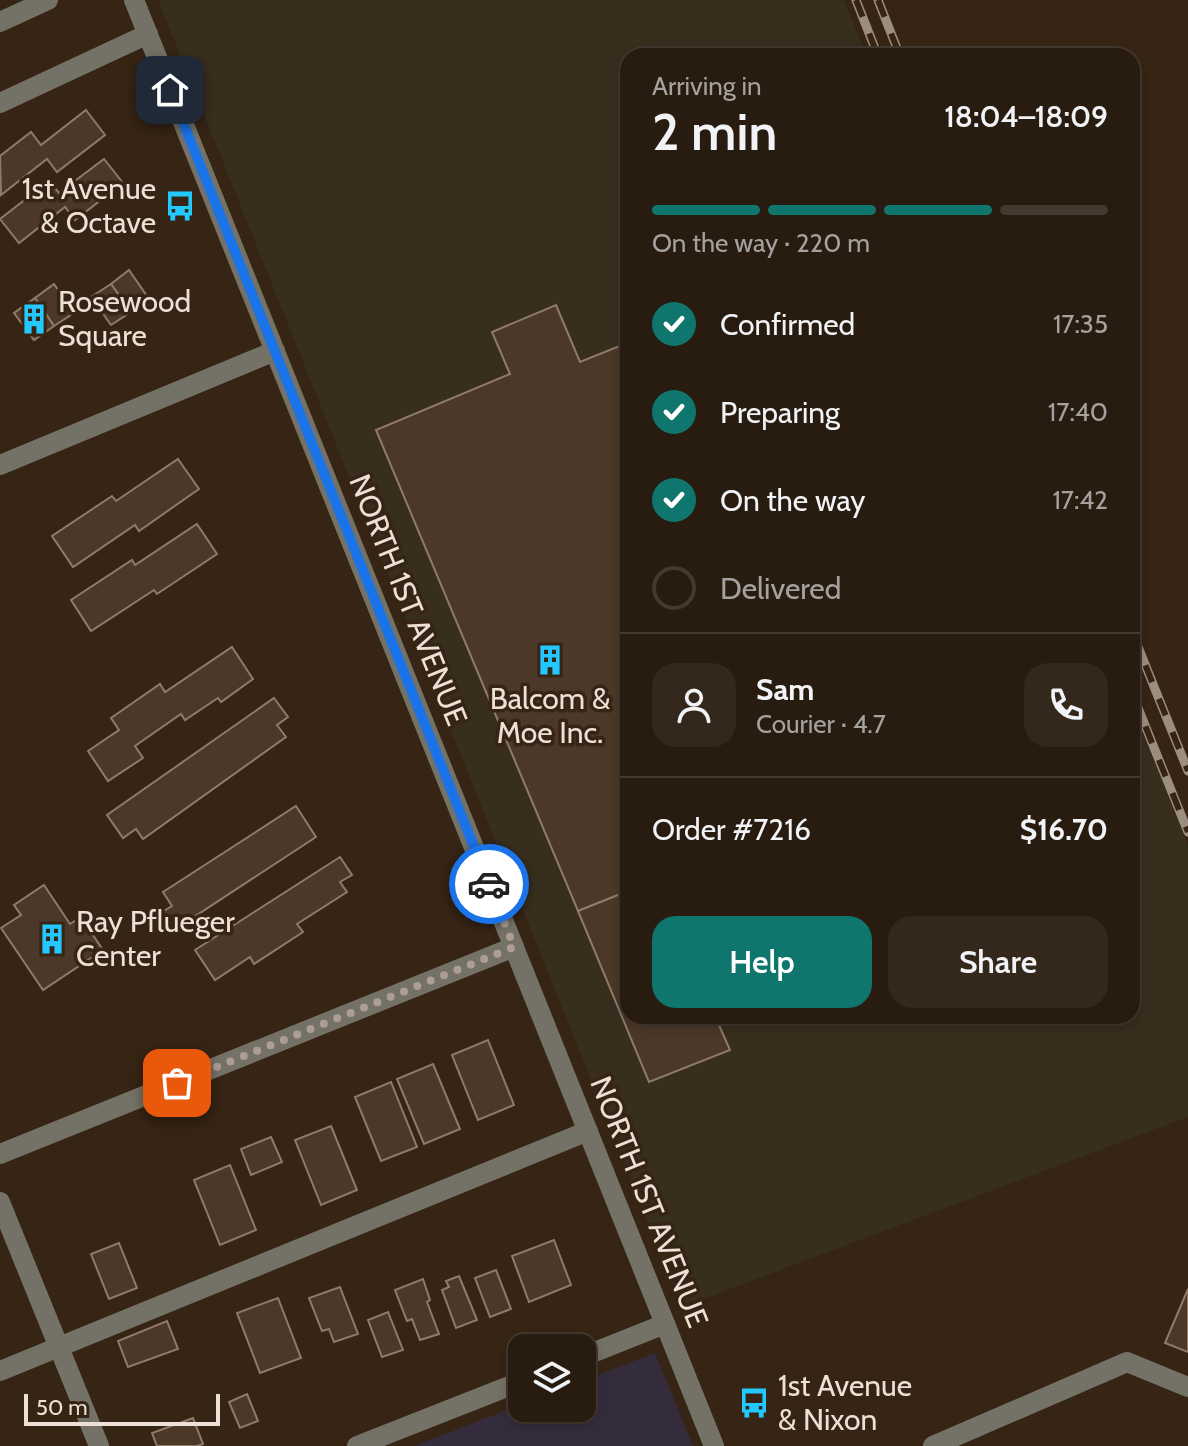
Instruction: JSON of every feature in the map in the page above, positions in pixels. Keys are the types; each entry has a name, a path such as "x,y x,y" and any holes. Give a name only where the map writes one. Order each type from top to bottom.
{"street":[{"path":"0,22 48,0"},
{"name":"NORTH 1ST AVENUE","path":"134,0 714,1446"},
{"path":"0,103 148,34"},
{"path":"0,465 275,351"},
{"path":"0,1154 514,947"},
{"path":"0,1371 588,1131"},
{"path":"0,1202 99,1446"},
{"path":"596,1351 665,1324"},
{"path":"933,1446 1127,1362 1188,1387"},
{"path":"357,1446 508,1387"}],"shaded area":[{"path":"158,0 844,0 864,48 620,48 620,1024 1140,1024 1140,727 1188,845 1188,1117 682,1307"},
{"path":"655,1353 693,1446 414,1446 508,1409 508,1422 596,1422 596,1376"}],"building":[{"path":"86,110 105,135 57,172 47,159 1,195 0,156 31,132 41,145"},
{"path":"104,159 123,183 75,220 65,207 19,243 0,219 49,181 59,193"},
{"name":"Rosewood Square","path":"129,270 149,299 131,312 111,284"},
{"name":"Rosewood Square","path":"54,284 74,313 54,326 35,298"},
{"name":"Rosewood Square","path":"111,284 131,312 111,325 91,297"},
{"name":"Rosewood Square","path":"35,298 54,326 34,340 14,313"},
{"name":"Balcom & Moe Inc.","path":"556,305 580,362 620,346 620,894 578,911 376,430 510,374 492,332"},
{"path":"178,459 199,489 139,531 135,525 73,567 52,536 112,496 116,501"},
{"path":"197,524 217,554 157,594 154,590 91,631 71,600 132,560 135,565"},
{"path":"232,647 253,679 221,702 218,698 185,720 181,714 135,746 143,758 108,781 88,751 119,730 111,718 160,684 165,692"},
{"path":"274,698 288,717 277,725 286,737 143,839 136,829 123,838 107,815"},
{"path":"296,806 316,837 174,930 162,912 172,906 163,892"},
{"path":"340,857 352,875 340,882 347,892 297,924 303,932 254,964 250,957 215,980 195,950"},
{"name":"Ray Pflueger Center","path":"44,885 70,924 81,917 103,950 43,990 1,928 21,915 14,905"},
{"path":"620,894 620,1012 578,911"},
{"path":"625,1024 719,1024 730,1050 649,1082"},
{"path":"488,1040 514,1105 478,1120 452,1055"},
{"path":"433,1064 460,1129 424,1144 397,1079"},
{"path":"391,1082 417,1147 381,1161 355,1097"},
{"path":"331,1126 357,1190 321,1205 295,1140"},
{"path":"271,1137 282,1162 251,1175 241,1149"},
{"path":"230,1165 256,1230 220,1245 194,1180"},
{"path":"554,1240 571,1285 529,1302 512,1256"},
{"path":"119,1243 137,1288 109,1299 91,1254"},
{"path":"496,1270 511,1309 490,1317 475,1278"},
{"path":"459,1276 477,1320 456,1328 442,1290 449,1287 446,1281"},
{"path":"423,1279 430,1300 427,1302 439,1334 420,1340 412,1319 407,1321 395,1290"},
{"path":"340,1287 358,1334 334,1342 329,1329 322,1331 309,1298"},
{"path":"1188,1289 1188,1352 1165,1343"},
{"path":"278,1298 301,1358 260,1373 237,1313"},
{"path":"388,1312 403,1350 382,1357 368,1320"},
{"path":"167,1321 178,1349 128,1367 118,1341"},
{"path":"247,1394 258,1421 240,1428 229,1402"},
{"path":"193,1418 203,1444 157,1446 152,1433"}],"railway":[{"path":"856,0 875,48"},
{"path":"878,0 897,48"},
{"path":"1140,652 1188,771"},
{"path":"1140,713 1188,832"}],"way so far":[{"path":"177,1083 514,947 489,884"}],"place":[{"name":"1st Avenue & Octave","path":"180,206"},
{"name":"Rosewood Square","path":"34,319"},
{"name":"Balcom & Moe Inc.","path":"550,660"},
{"name":"Ray Pflueger Center","path":"52,939"},
{"name":"1st Avenue & Nixon","path":"754,1403"}],"route":[{"path":"170,90 489,884"}]}
